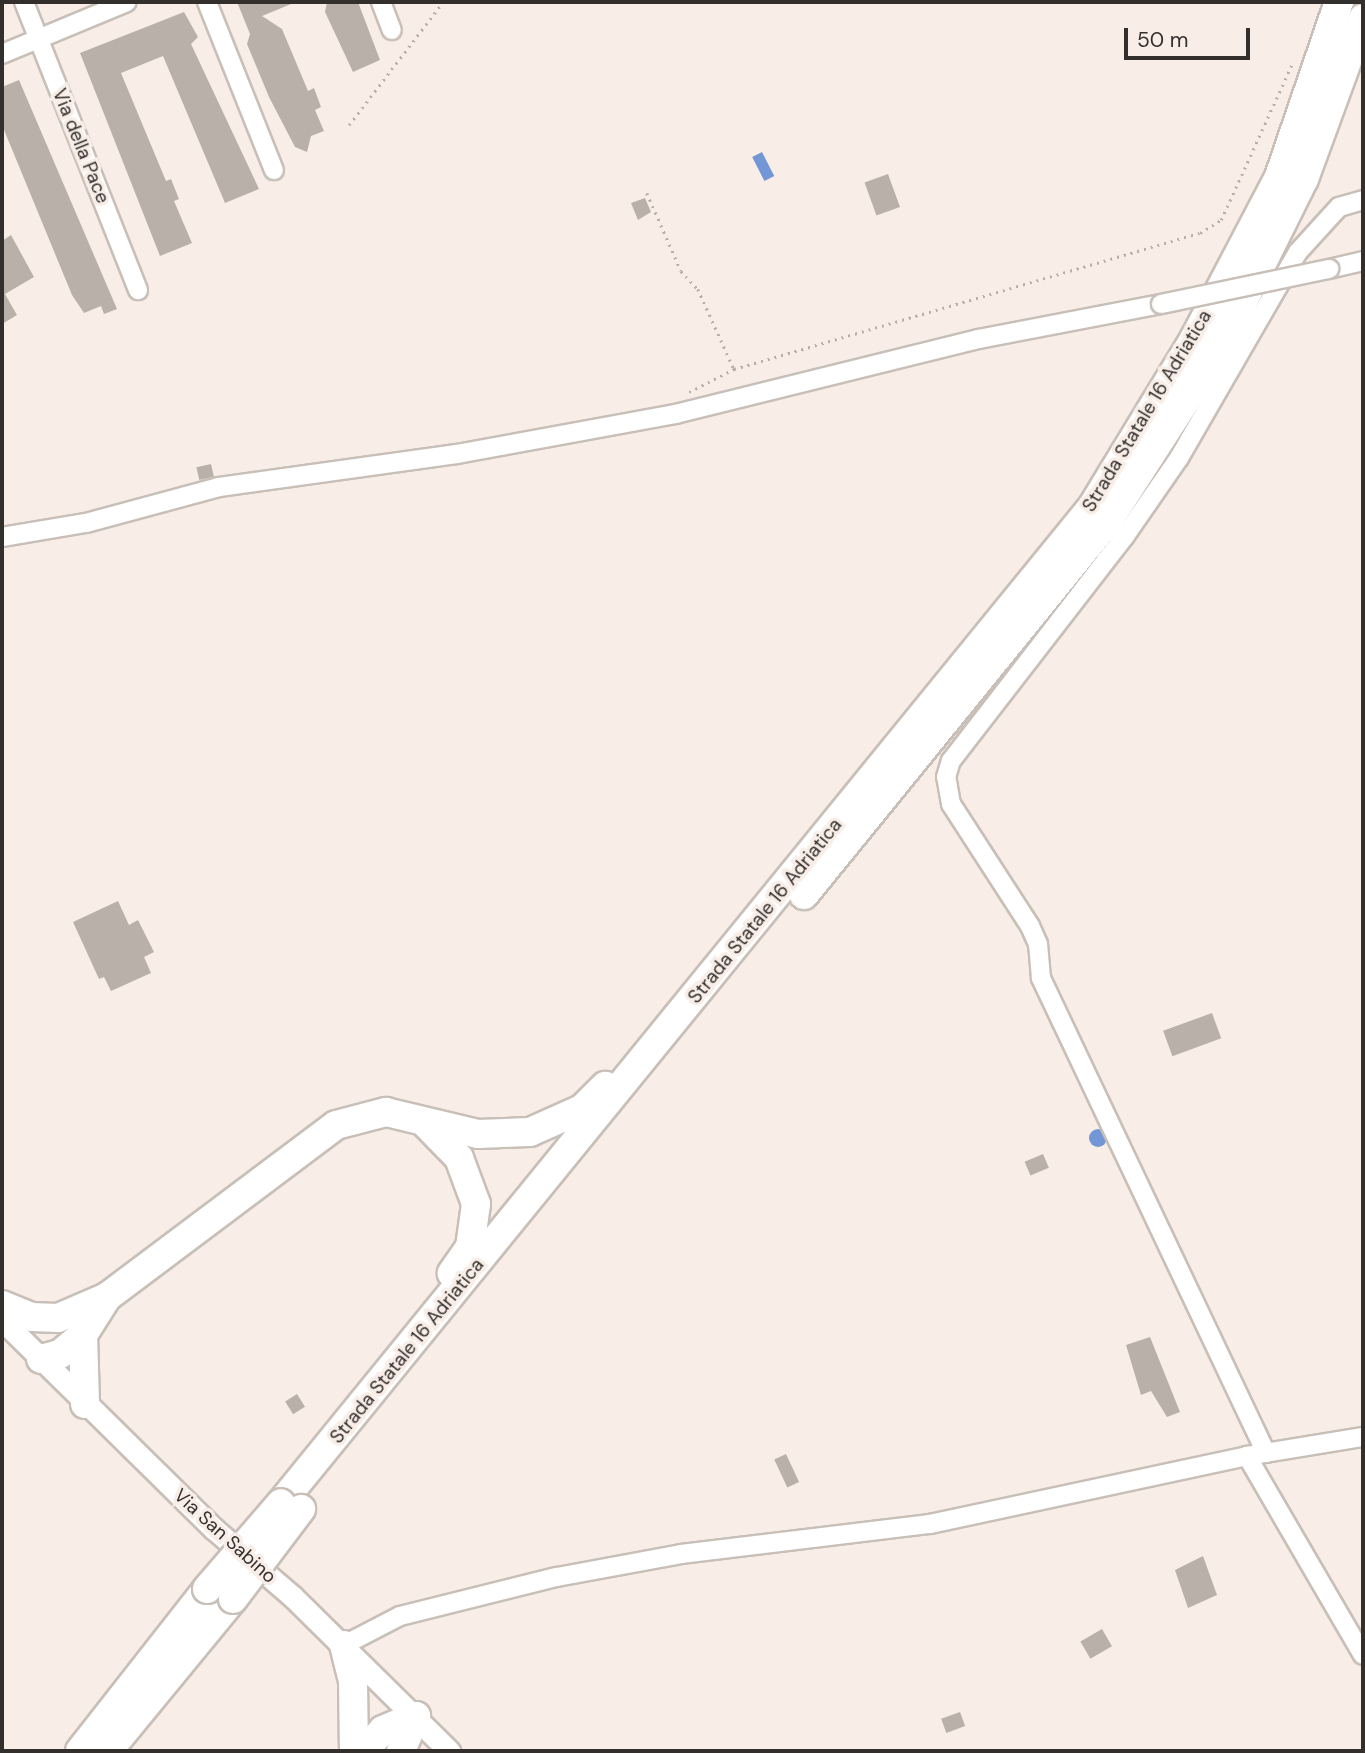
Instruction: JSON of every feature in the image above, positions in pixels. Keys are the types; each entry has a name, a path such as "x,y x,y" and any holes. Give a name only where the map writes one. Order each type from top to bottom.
{"highway":[{"name":"Strada Statale 16 Adriatica","path":"108,1751 220,1594 292,1500 803,866 977,644 1092,507 1194,339 1279,177 1339,2"},
{"name":"Strada Statale 16 Adriatica","path":"292,1500 1110,518 1228,332 1304,178 1363,18"},
{"path":"2,1305 31,1317 58,1318 107,1297 335,1125 386,1112 424,1122 505,1135 530,1132 582,1109 753,906 803,866"},
{"path":"292,1500 315,1441 470,1247 477,1203 470,1179 459,1157 424,1122"},
{"path":"41,1359 60,1354 83,1335 107,1297"},
{"path":"41,1359 49,1331 58,1318"},
{"path":"83,1335 85,1404"},
{"name":"Strada Statale 16 Adriatica","path":"80,1751 220,1594"},
{"path":"127,1751 205,1656 220,1594"},
{"path":"344,1646 353,1682 354,1751"},
{"path":"364,1751 383,1730 416,1716"},
{"path":"401,1751 416,1716"}],"street":[{"name":"Via della Pace","path":"24,2 138,290"},
{"path":"2,54 127,2"},
{"path":"207,2 274,170"},
{"path":"381,2 392,30"},
{"path":"1266,1453 1041,978 1038,944 1030,926 951,804 946,777 951,761 1125,536 1179,458 1298,252 1339,207 1363,200"},
{"path":"2,537 86,523 219,487 457,454 675,414 978,339 1363,261"},
{"name":"Via San Sabino","path":"2,1320 214,1529 344,1646 449,1751"},
{"path":"344,1646 400,1616 557,1577 681,1554 930,1524 1247,1456 1363,1437"},
{"path":"1247,1456 1363,1655"}],"path":[{"path":"349,125 443,2"},
{"path":"675,414 683,395 734,369 1200,233 1221,220 1246,174 1297,52"},
{"path":"647,193 681,271 698,289 734,369"}],"water":[{"path":"762,152 774,176 764,181 752,157"},
{"path":"1098,1129 1104,1132 1107,1138 1104,1144 1098,1147 1092,1144 1089,1138 1092,1132"}],"building":[{"path":"237,2 296,2 262,16 282,29 308,91 314,88 321,107 315,110 324,131 311,136 307,152 295,147 269,97 247,44 250,34"},
{"path":"327,2 358,2 380,60 353,72 325,12"},
{"path":"184,12 198,37 191,44 259,189 225,203 163,56 121,73 166,181 171,179 179,199 174,201 192,243 160,256 80,53"},
{"path":"19,80 117,309 104,314 101,306 84,313 72,295 2,125 2,87"},
{"path":"888,174 900,207 876,215 865,183"},
{"path":"645,198 651,212 638,220 631,203"},
{"path":"11,235 34,277 5,294 17,315 2,324 2,241"},
{"path":"211,464 214,477 199,480 196,467"},
{"path":"118,901 129,925 138,920 154,952 144,957 151,973 111,991 104,977 99,979 73,922"},
{"path":"1212,1013 1221,1038 1172,1056 1163,1031"},
{"path":"1043,1154 1049,1168 1030,1176 1025,1162"},
{"path":"1150,1337 1180,1412 1167,1417 1151,1391 1141,1395 1126,1345"},
{"path":"297,1394 305,1407 293,1414 285,1401"},
{"path":"786,1454 799,1482 787,1488 774,1459"},
{"path":"1203,1556 1217,1595 1188,1608 1175,1570"},
{"path":"1102,1629 1112,1646 1090,1659 1080,1642"},
{"path":"960,1712 965,1726 946,1733 941,1719"}]}
